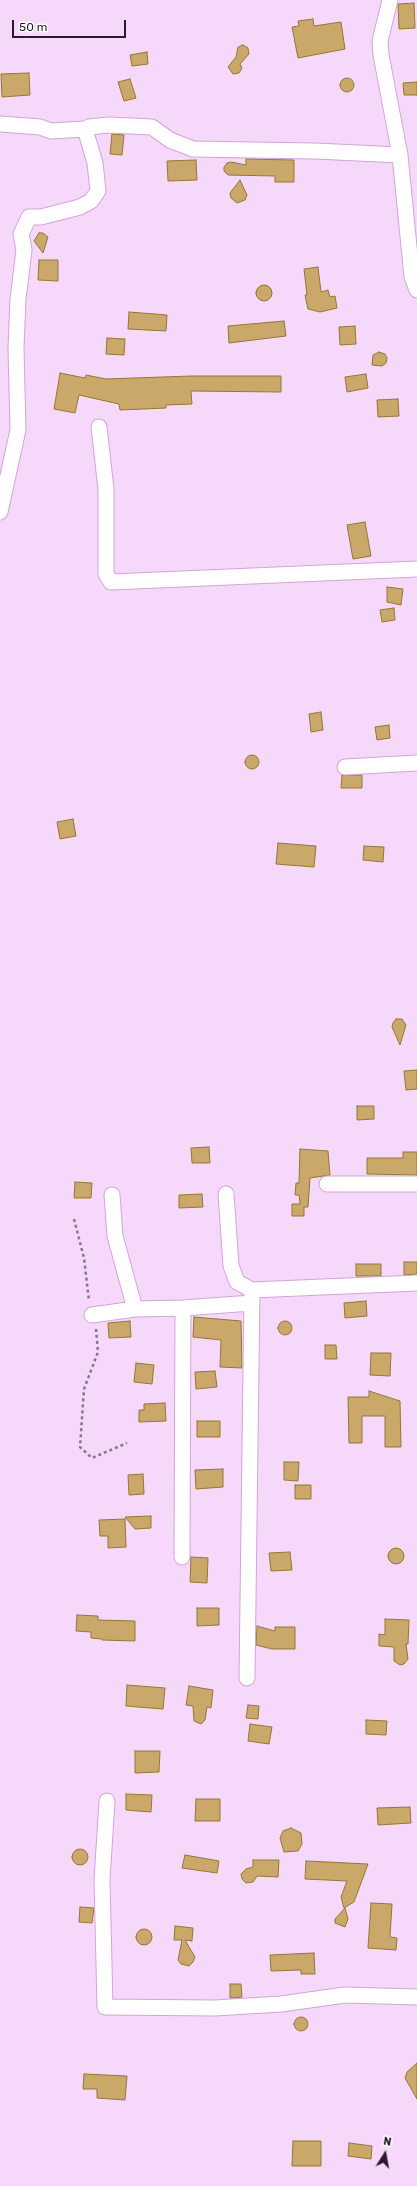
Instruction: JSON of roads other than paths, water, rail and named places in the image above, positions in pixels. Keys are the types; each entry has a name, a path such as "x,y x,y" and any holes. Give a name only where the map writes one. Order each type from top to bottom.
{"street":[{"path":"390,0 380,41 400,156 412,277 417,290"},
{"path":"0,124 40,127 51,131 85,129 89,127 109,125 152,127 170,140 193,149 315,151 400,156"},
{"path":"0,512 18,430 18,306 24,250 21,234 29,217 40,217 80,207 91,201 98,191 95,163 85,129"},
{"path":"99,427 106,489 106,574 112,582 417,569"},
{"path":"344,767 417,763"},
{"path":"327,1184 417,1184"},
{"path":"226,1194 231,1266 237,1282 252,1296 247,1678"},
{"path":"112,1195 115,1236 135,1309"},
{"path":"92,1315 135,1309 183,1308 252,1296 417,1283"},
{"path":"182,1557 183,1308"},
{"path":"107,1801 102,1880 105,2007 215,2008 281,2004 345,1995 417,1997"}]}
